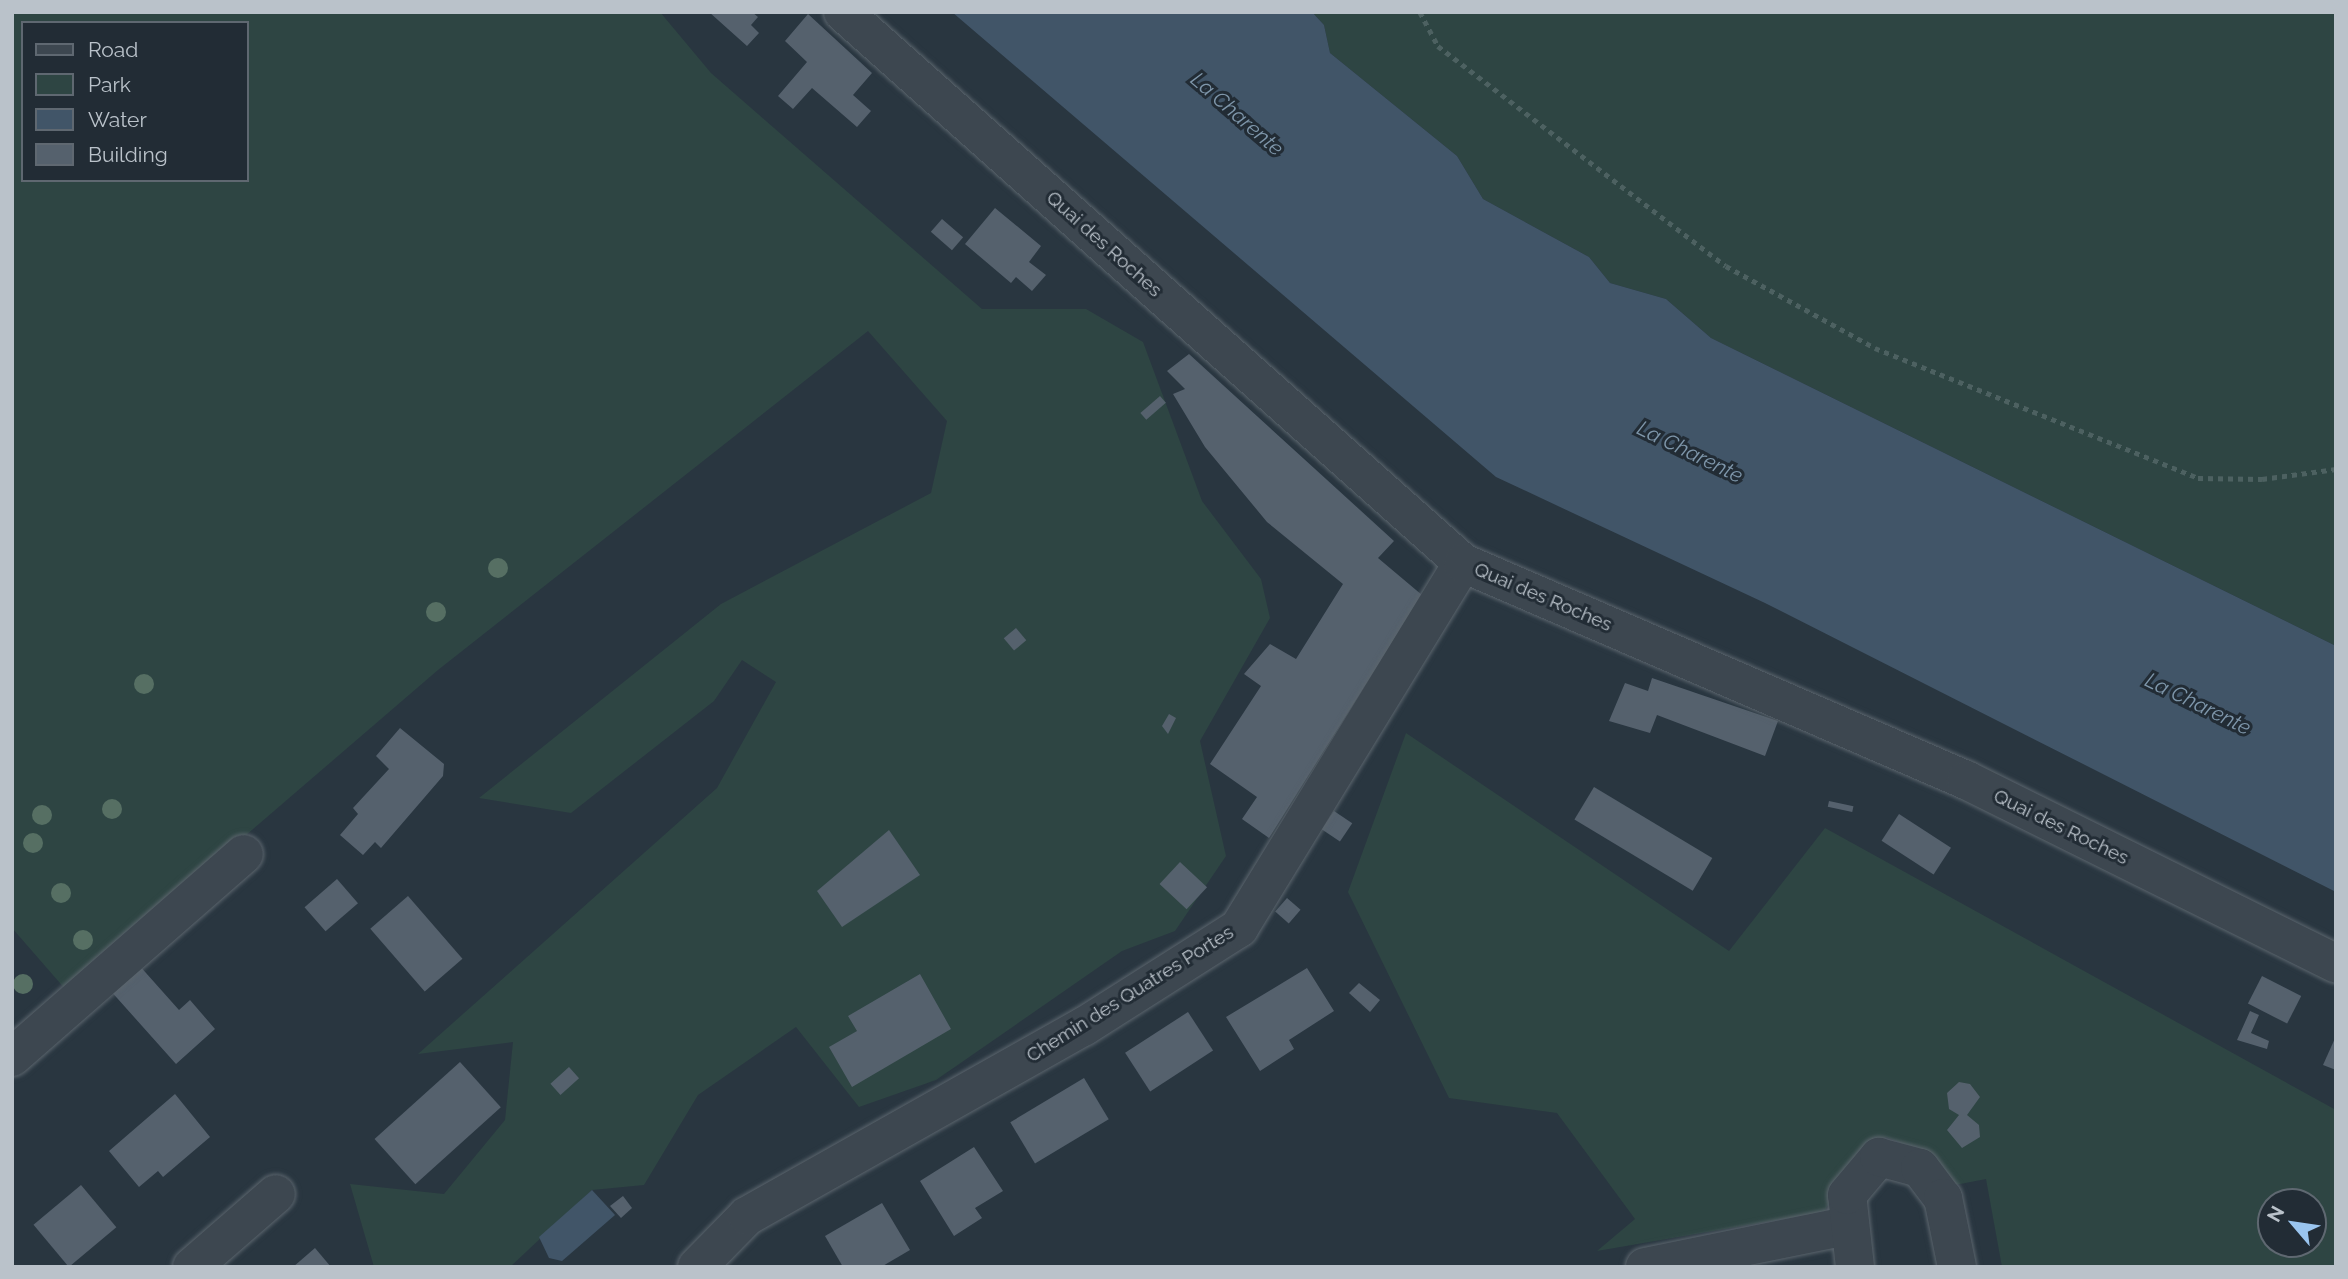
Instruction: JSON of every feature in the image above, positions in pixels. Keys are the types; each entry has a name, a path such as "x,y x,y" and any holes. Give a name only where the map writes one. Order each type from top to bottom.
{"street":[{"name":"Quai des Roches","path":"843,12 1463,563 1966,780 2336,964"},
{"name":"Chemin des Quatres Portes","path":"698,1267 747,1216 1083,1027 1240,928 1463,563"},
{"path":"12,1057 244,854"},
{"path":"1855,1267 1846,1226 1847,1195 1879,1157 1920,1168 1943,1198 1957,1267"},
{"path":"191,1267 276,1194"},
{"path":"1645,1267 1846,1226"}],"path":[{"path":"1420,12 1438,46 1726,266 1875,348 2198,478 2262,479 2336,469"}],"green space":[{"path":"12,12 660,12 711,73 982,309 1086,309 1143,342 1202,501 1261,579 1270,618 1200,741 1226,856 1175,931 1122,951 936,1080 859,1107 796,1027 698,1095 644,1185 592,1190 510,1267 374,1267 350,1184 444,1194 505,1120 513,1042 418,1054 717,788 776,682 742,660 714,701 571,813 479,798 721,604 931,493 947,421 868,331 438,670 66,990 12,928"},
{"path":"1312,12 2336,12 2336,646 1711,338 1666,299 1610,283 1589,257 1483,199 1457,156 1330,53 1324,25"},
{"path":"1406,733 1729,951 1825,828 2336,1110 2336,1267 2002,1267 1986,1179 1955,1185 1924,1152 1886,1137 1854,1158 1824,1212 1597,1251 1635,1219 1557,1113 1449,1098 1348,892"}],"water":[{"name":"La Charente","path":"952,12 1312,12 1324,25 1330,53 1457,156 1483,199 1589,257 1610,283 1666,299 1711,338 2336,646 2336,892 1765,603 1496,477"},
{"path":"592,1190 615,1215 562,1261 549,1258 539,1237"}],"building":[{"path":"709,12 752,12 758,17 751,25 759,33 747,46"},
{"path":"808,14 872,73 853,95 871,111 857,127 812,88 793,109 778,96 807,62 785,41"},
{"path":"995,208 1041,246 1029,262 1046,275 1032,291 1016,277 1011,283 965,244"},
{"path":"942,219 963,237 952,250 931,232"},
{"path":"1189,354 1394,541 1378,558 1422,595 1269,838 1242,819 1257,797 1210,764 1261,686 1244,674 1270,644 1296,659 1343,584 1267,522 1205,447 1173,394 1185,389 1167,371"},
{"path":"1160,396 1166,403 1146,420 1140,413"},
{"path":"1016,628 1026,640 1014,651 1004,638"},
{"path":"1652,678 1778,721 1765,756 1657,715 1650,733 1609,721 1625,683 1648,691"},
{"path":"1169,714 1176,718 1168,734 1162,726"},
{"path":"400,728 444,764 443,776 381,848 375,842 363,855 340,835 358,814 353,808 389,769 376,756"},
{"path":"1594,787 1712,858 1693,891 1574,820"},
{"path":"1829,801 1853,806 1852,812 1828,807"},
{"path":"1334,811 1352,823 1340,842 1322,829"},
{"path":"1899,814 1951,848 1934,875 1882,841"},
{"path":"889,830 920,875 842,927 817,891"},
{"path":"1180,862 1207,887 1187,909 1160,884"},
{"path":"337,879 358,903 326,931 305,907"},
{"path":"408,896 462,959 425,991 370,929"},
{"path":"1287,898 1301,910 1289,923 1275,912"},
{"path":"138,964 179,1010 190,1000 215,1029 176,1064 109,989"},
{"path":"1307,968 1334,1011 1289,1040 1294,1049 1260,1071 1226,1017"},
{"path":"920,974 951,1029 852,1087 829,1047 857,1031 848,1016"},
{"path":"2262,976 2301,996 2287,1024 2248,1004"},
{"path":"1359,983 1380,1000 1370,1012 1349,993"},
{"path":"2250,1011 2259,1015 2251,1033 2269,1041 2267,1049 2237,1040"},
{"path":"1188,1012 1213,1051 1150,1091 1125,1053"},
{"path":"2336,1036 2336,1070 2323,1065"},
{"path":"460,1062 501,1107 415,1184 375,1139"},
{"path":"569,1067 579,1078 560,1095 550,1084"},
{"path":"1084,1078 1109,1119 1035,1163 1010,1122"},
{"path":"1959,1082 1970,1084 1980,1097 1967,1115 1979,1125 1980,1137 1962,1148 1947,1130 1959,1115 1949,1109 1947,1093"},
{"path":"175,1094 210,1137 163,1177 158,1171 139,1187 109,1151"},
{"path":"974,1147 1003,1191 975,1208 982,1218 954,1236 920,1181"},
{"path":"81,1185 116,1227 69,1267 34,1225"},
{"path":"623,1196 632,1208 621,1218 610,1206"},
{"path":"882,1203 910,1250 881,1267 843,1267 825,1236"},
{"path":"315,1248 331,1267 293,1267"}]}
